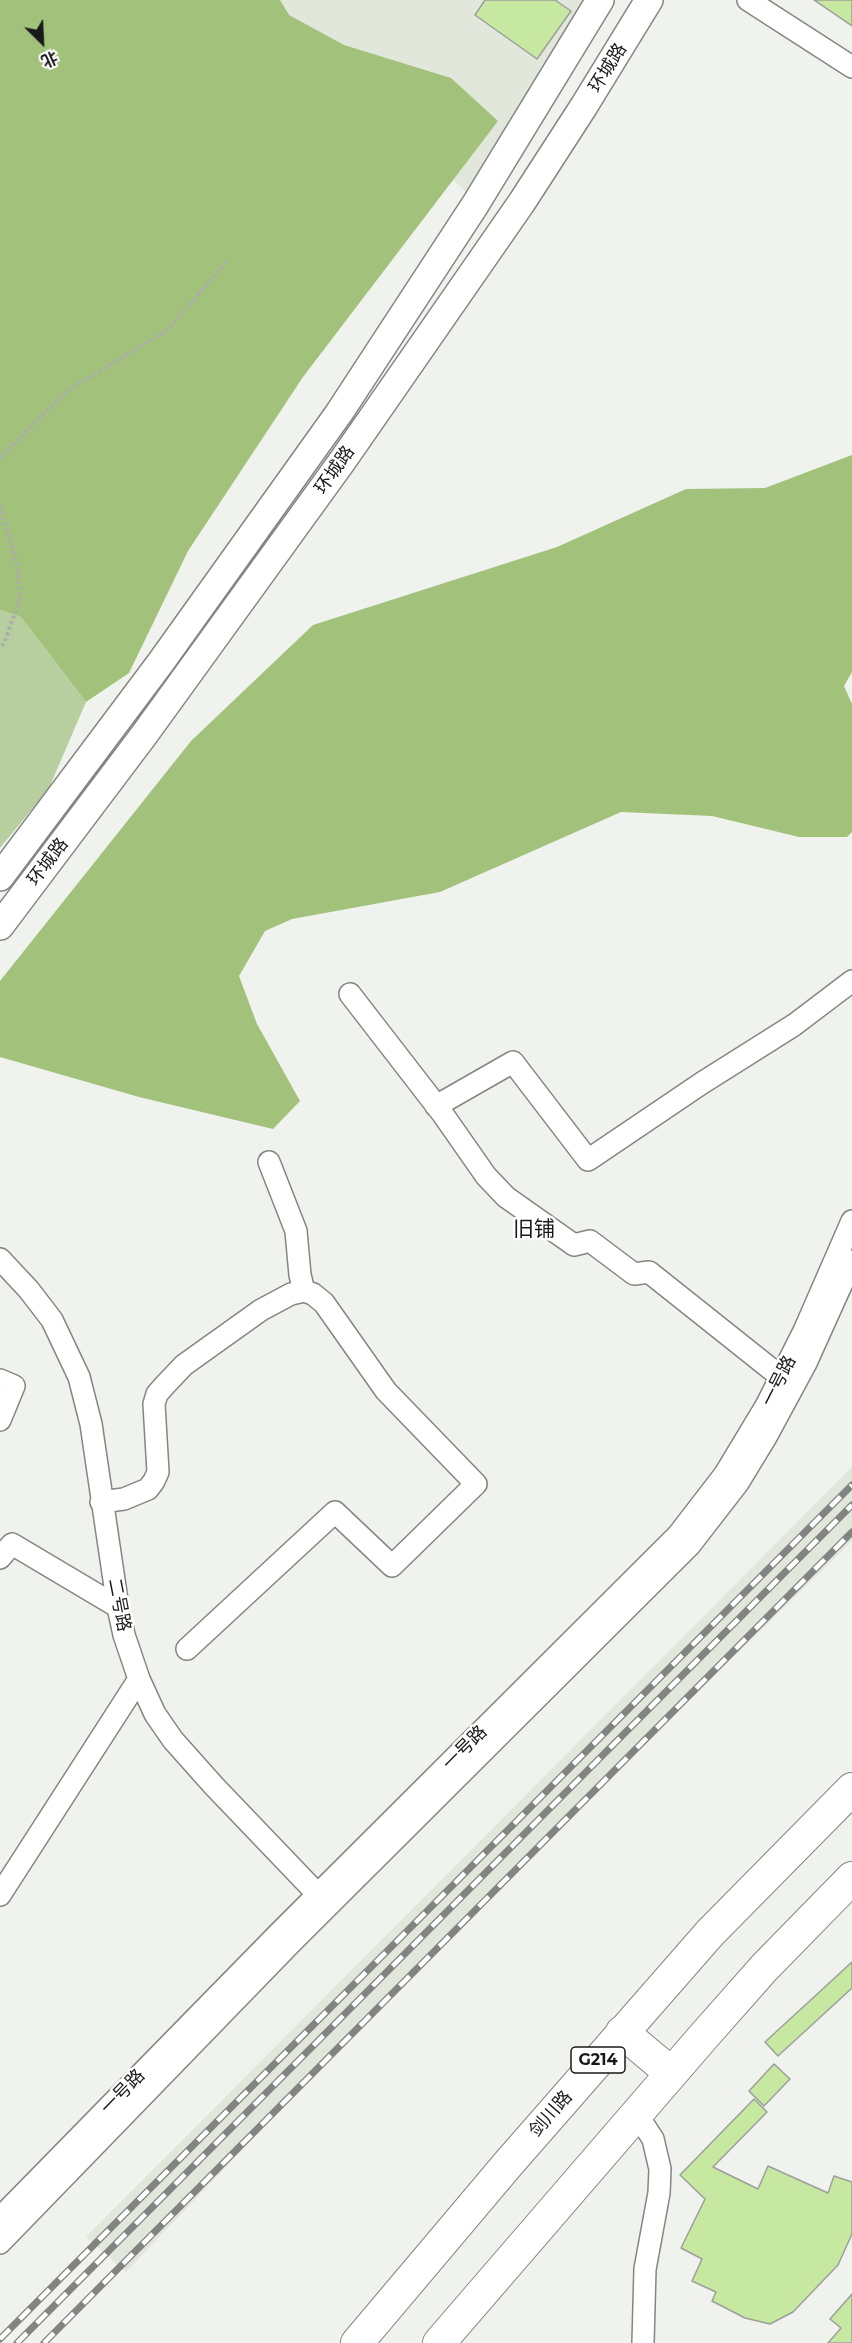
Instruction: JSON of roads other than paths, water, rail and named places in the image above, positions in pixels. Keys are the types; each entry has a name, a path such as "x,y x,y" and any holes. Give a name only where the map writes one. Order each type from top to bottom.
{"highway":[{"name":"剑川路","path":"357,2343 622,2032 740,1900 852,1789"},
{"path":"439,2343 764,1968 852,1878"},
{"path":"622,2032 671,2073"}],"main road":[{"name":"环城路","path":"0,877 141,689 339,413 482,194 600,0"},
{"name":"环城路","path":"0,926 165,707 300,520 514,213 584,106 649,0"}],"street":[{"path":"748,0 852,67"},
{"path":"436,1106 513,1062 588,1160 702,1083 794,1025 852,981"},
{"path":"350,994 436,1106 486,1176 506,1197 574,1245 590,1241 634,1274 650,1272 788,1383"},
{"path":"269,1162 296,1231 304,1291"},
{"name":"一号路","path":"788,1383 852,1221"},
{"name":"二号路","path":"0,1259 29,1290 52,1320 75,1365 91,1424 101,1502 124,1635 139,1679 155,1714 173,1740 214,1786 324,1900"},
{"name":"一号路","path":"0,2218 690,1545 738,1483 852,1261"},
{"path":"101,1502 124,1499 148,1489 154,1481 158,1472 154,1404 157,1394 184,1365 261,1310 291,1294 304,1291 313,1294 324,1303 386,1390 476,1484 392,1566 335,1512 187,1649"},
{"path":"0,1380 14,1386 0,1420"},
{"path":"0,1558 12,1544 118,1607"},
{"path":"0,1895 139,1679"},
{"name":"一号路","path":"0,2243 324,1900"},
{"path":"636,2113 654,2139 660,2169 659,2193 645,2269 643,2343"}],"railway":[{"path":"0,2339 852,1485"},
{"path":"17,2343 852,1505"},
{"path":"44,2343 852,1532"}],"district":[{"name":"旧铺","path":"534,1230"}]}
